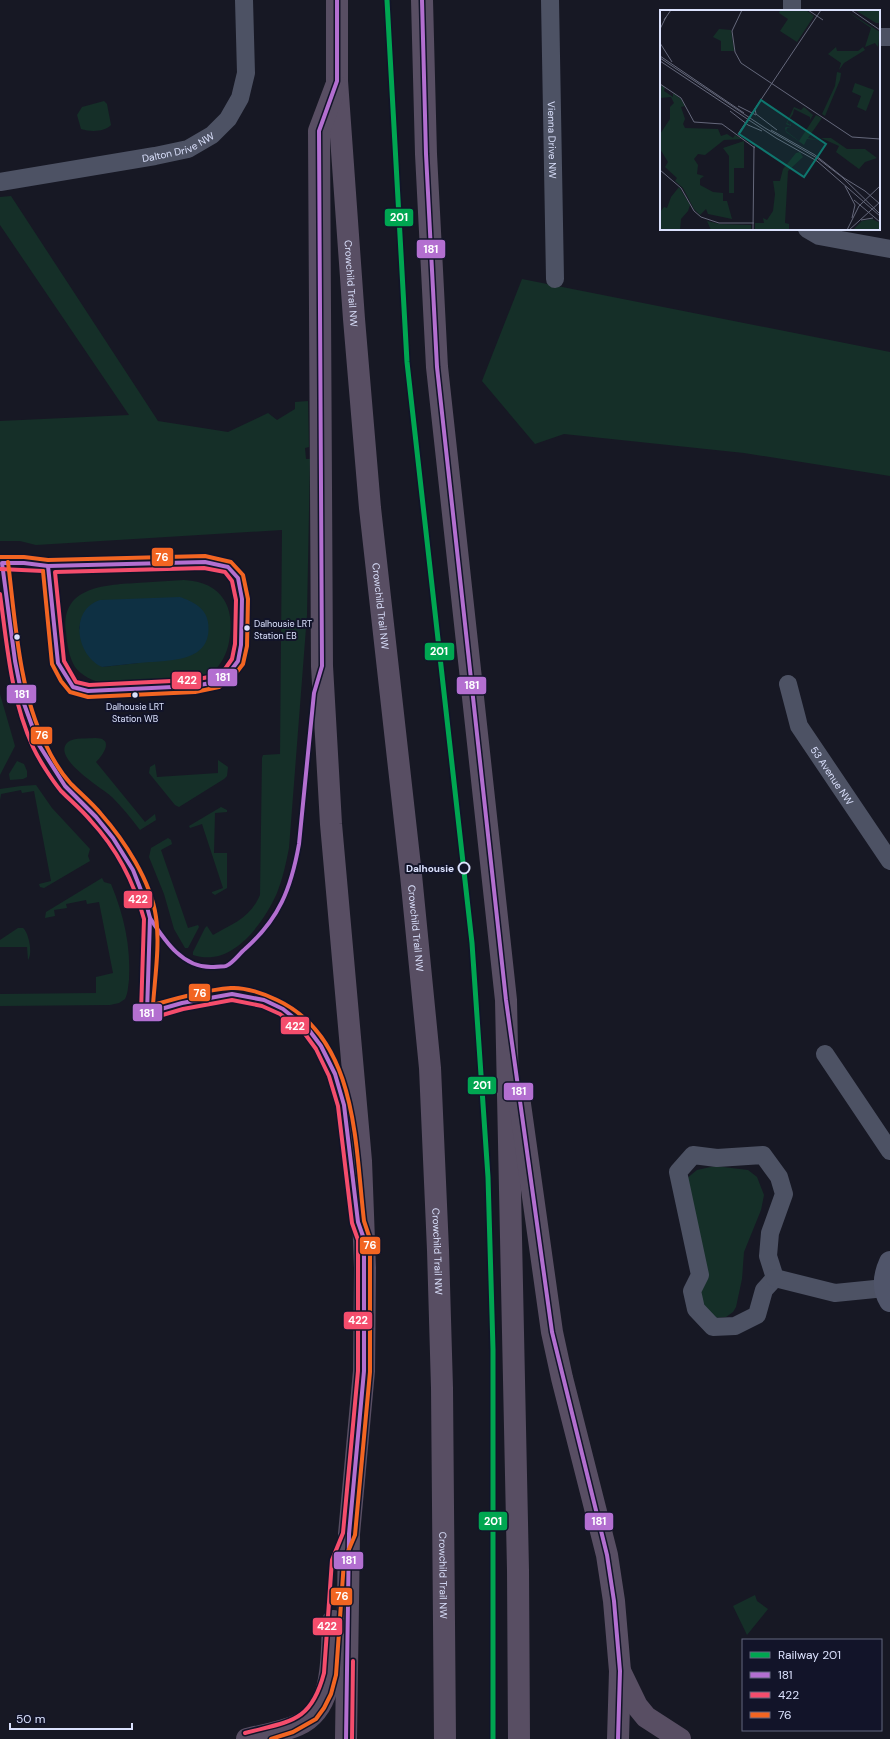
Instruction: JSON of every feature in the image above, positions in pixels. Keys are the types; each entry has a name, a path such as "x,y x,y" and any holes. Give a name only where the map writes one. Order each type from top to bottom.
{"highway":[{"name":"Crowchild Trail NW","path":"337,0 338,81 354,319 370,508 410,868 430,1068 442,1388 445,1739"},
{"path":"422,0 426,154 437,367 506,1000 552,1332 562,1378 608,1555 614,1601 620,1671 618,1739"},
{"path":"338,81 319,131 322,666 331,824 361,1161 365,1260 364,1371 349,1534 346,1739"},
{"path":"506,1000 518,1570 519,1739"},
{"path":"247,1739 298,1725 313,1715 326,1692 330,1674 338,1560 349,1534"},
{"path":"620,1671 637,1706 646,1717 680,1739"}],"street":[{"name":"Dalton Drive NW","path":"0,182 155,156 188,148 212,135 228,119 240,98 246,73 244,0"},
{"name":"Vienna Drive NW","path":"550,0 555,279"},
{"path":"809,230 819,236 890,249"},
{"name":"53 Avenue NW","path":"788,684 799,726 890,860"},
{"path":"825,1054 890,1151"},
{"path":"693,1155 717,1158 763,1155 776,1172 784,1194 770,1233 768,1256 775,1278 764,1290 757,1315 735,1326 713,1327 696,1309 692,1291 700,1275 678,1172 693,1155"},
{"path":"775,1278 835,1293 887,1295 886,1273 890,1262"}],"green space":[{"path":"104,101 107,104 111,125 105,129 97,131 81,129 77,115 82,107"},
{"path":"11,196 158,421 228,432 268,413 277,420 295,409 295,402 308,401 309,447 305,448 306,459 310,459 307,615 289,848 277,893 263,918 255,930 244,940 233,949 221,955 207,957 193,955 193,952 207,926 213,935 241,919 256,903 260,895 262,758 263,755 280,754 282,530 36,545 20,541 0,541 0,421 129,415 0,225 0,197"},
{"path":"522,279 890,352 890,476 744,453 564,434 535,444 482,381"},
{"path":"184,580 197,582 217,591 228,608 231,629 229,642 223,659 215,670 207,676 196,679 111,684 92,679 81,673 75,667 71,659 68,646 66,617 70,606 77,597 87,591 111,585","holes":["83,616 138,663 102,667 79,628"]},
{"path":"0,694 15,746 0,775"},
{"path":"95,738 105,741 106,744 102,755 96,762 145,822 155,814 156,820 140,830 112,797 80,772 66,756 64,749 71,740"},
{"path":"218,760 228,767 227,776 179,807 175,805 149,773 150,767 155,764 157,777 218,773"},
{"path":"17,761 24,764 27,771 27,777 23,779 10,780 9,774"},
{"path":"36,785 52,808 90,849 88,856 90,861 44,888 40,887 39,884 51,881 34,791 22,793 21,790 1,794 0,800 0,789"},
{"path":"221,807 227,810 227,812 215,813 214,853 227,853 227,888 215,895 212,892 223,888 202,824 190,828 189,826"},
{"path":"168,838 171,840 172,844 161,850 188,928 198,925 199,927 188,948 185,948 174,929 164,894 149,857 151,848"},
{"path":"102,878 104,882 111,884 120,907 126,931 129,955 129,980 125,999 119,1003 110,1005 0,1006 0,994 96,993 96,977 113,973 99,902 87,904 86,900 66,904 67,908 54,910 55,916 45,918 46,912"},
{"path":"18,928 23,928 29,939 30,953 28,960 27,947 0,947 0,940"},
{"path":"715,1166 748,1170 757,1177 764,1195 761,1210 744,1252 742,1279 736,1307 733,1312 726,1317 714,1318 702,1313 686,1179 697,1170"},
{"path":"755,1595 757,1601 768,1609 747,1635 733,1606"}],"water":[{"path":"180,597 198,606 207,617 208,636 204,646 196,653 175,660 102,667 93,661 86,653 80,633 80,622 90,605 100,600"}],"rail line":[{"name":"201","path":"387,0 407,362 472,943 488,1177 493,1349 493,1739"}],"transit line":[{"name":"181","path":"150,918 162,936 176,952 184,958 203,966 214,967 229,965 257,938 275,914 282,902 296,860 299,844 314,693 322,666 319,131 337,81 337,0"},
{"name":"181","path":"422,0 426,154 437,367 506,1000 552,1332 607,1555 614,1601 620,1671 618,1739"},
{"name":"76","path":"0,557 24,557 48,560 205,556 231,562 243,575 248,599 247,646 243,664 233,677 219,687 195,692 88,697 70,692 61,681 52,664 43,571"},
{"name":"76","path":"8,562 19,654 29,701 36,723 56,764 71,784 98,810 119,836 149,889 156,917 158,938 153,1005 201,992 231,988 261,993 277,1000 304,1017 324,1040 338,1067 348,1096 354,1128 364,1221 370,1239 370,1372 355,1535 344,1561 336,1675 331,1694 324,1708 316,1719 293,1732 271,1739"},
{"name":"181","path":"205,562 228,567 238,578 242,599 241,645 238,661 229,673 216,682 194,686 88,691 73,687 58,663 48,566 205,562"},
{"name":"181","path":"48,566 24,563 2,563 15,661 23,701 39,745 65,786 96,817 113,838 133,870 146,903 150,918 147,1013 182,1003 232,994 264,1000 283,1009 309,1030 321,1046 335,1074 344,1105 358,1222 364,1239 364,1371 349,1534 346,1739"},
{"name":"422","path":"204,568 225,572 232,581 236,600 235,644 232,659 225,669 214,676 193,680 89,685 76,682 64,661 55,572 204,568"},
{"name":"422","path":"0,569 43,571"},
{"name":"422","path":"0,594 15,691 33,747 46,770 61,791 88,817 109,843 124,867 140,905 144,919 141,1013"},
{"name":"422","path":"149,1019 183,1009 232,1000 262,1006 280,1014 305,1034 316,1049 329,1076 338,1106 352,1223 358,1240 358,1371 343,1533 332,1560 324,1673 319,1689 305,1711 286,1722 245,1733"},
{"name":"422","path":"352,1739 353,1661"}],"place":[{"name":"Dalhousie LRT Station EB","path":"247,628"},
{"name":"Dalhousie LRT Station WB","path":"135,695"},
{"name":"Dalhousie","path":"464,868"}]}
